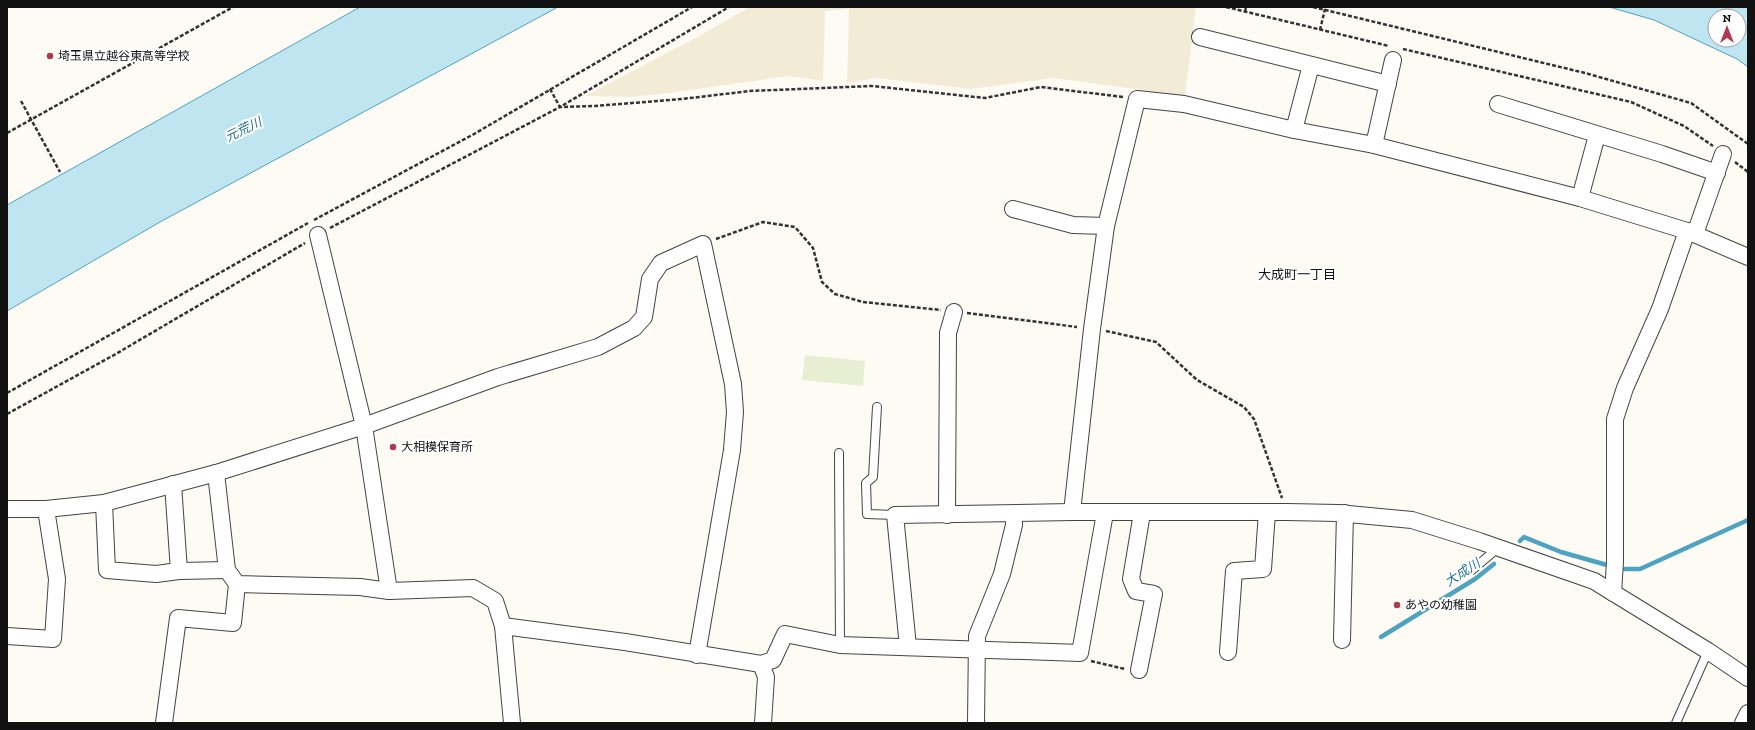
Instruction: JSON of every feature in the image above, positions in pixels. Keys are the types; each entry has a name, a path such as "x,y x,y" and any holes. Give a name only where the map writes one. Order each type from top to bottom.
{"street":[{"path":"1200,37 1388,84"},
{"path":"1374,146 1394,51"},
{"path":"1294,130 1311,65"},
{"path":"1072,512 1092,329 1106,226 1137,99 1184,104 1294,130 1374,146 1580,198 1691,232 1748,257"},
{"path":"1498,104 1717,173"},
{"path":"1580,198 1597,135"},
{"path":"1613,593 1615,562 1615,419 1625,388 1660,310 1691,232 1717,173 1723,154"},
{"path":"1013,209 1073,225 1106,226"},
{"path":"318,235 364,426 389,591"},
{"path":"7,510 46,509 104,503 216,473 364,426 498,377 598,346 634,328 644,317 650,279 661,263 703,244 733,384 735,412 732,450 697,655"},
{"path":"947,515 948,333 954,312"},
{"path":"164,723 178,618 233,623 237,584 227,570 216,473"},
{"path":"173,484 179,571"},
{"path":"104,503 106,570 156,574 179,571 227,570"},
{"path":"7,636 53,639 57,579 46,509"},
{"path":"908,647 895,515 1072,512 1345,513 1412,520 1494,546 1594,581 1708,651 1748,678"},
{"path":"1228,652 1234,571 1263,569 1266,512"},
{"path":"503,626 625,642 697,655 761,664 773,660 785,634 840,645 977,648 1080,653 1105,513"},
{"path":"1139,670 1154,594 1136,591 1131,579 1142,513"},
{"path":"1342,640 1345,513"},
{"path":"976,723 977,636 1002,574 1014,525 1014,514"},
{"path":"237,584 360,587 389,591 473,588 495,601 503,626 512,723"},
{"path":"761,664 766,677 763,723"},
{"path":"1743,723 1748,713"}],"lane":[{"path":"877,407 873,476 866,483 867,514 895,515"},
{"path":"839,453 840,645"},
{"path":"1472,570 1492,553 1494,546"},
{"path":"1676,723 1708,651"}],"path":[{"path":"7,134 233,7"},
{"path":"7,393 208,281 315,219 474,134 692,7"},
{"path":"7,414 114,355 318,235 560,107 729,7"},
{"path":"1226,7 1320,30 1394,51 1630,102 1684,126 1748,172"},
{"path":"1245,12 1246,7"},
{"path":"1314,7 1585,72 1691,103 1748,144"},
{"path":"1320,30 1325,10"},
{"path":"560,107 595,106 682,99 750,91 872,86 985,98 1041,87 1137,99"},
{"path":"550,89 560,107"},
{"path":"21,101 60,172"},
{"path":"703,244 763,222 795,227 813,248 822,282 835,294 863,302 1092,329 1156,342 1197,380 1244,407 1254,419 1286,512"},
{"path":"1080,653 1086,660 1133,671 1139,670"}],"shaded area":[{"path":"750,7 1196,7 1185,96 1054,78 970,89 877,78 847,83 849,9 825,11 823,81 788,76 670,93 630,97 585,96 701,35"}],"green space":[{"path":"805,355 865,361 863,386 802,380"}],"water":[{"name":"元荒川","path":"360,7 558,7 160,222 7,311 7,205"},
{"path":"1609,7 1748,7 1748,67 1737,59 1714,48 1747,48 1747,8 1707,8 1707,45 1654,20"}],"waterway":[{"name":"大成川","path":"1625,569 1640,569 1748,520"},
{"name":"大成川","path":"1520,541 1524,537 1561,552 1607,565"},
{"name":"大成川","path":"1381,637 1475,579 1494,564"}],"place":[{"name":"埼玉県立越谷東高等学校","path":"50,56"},
{"name":"大相模保育所","path":"393,447"},
{"name":"あやの幼稚園","path":"1397,605"}],"district":[{"name":"大成町一丁目","path":"1297,274"}]}
